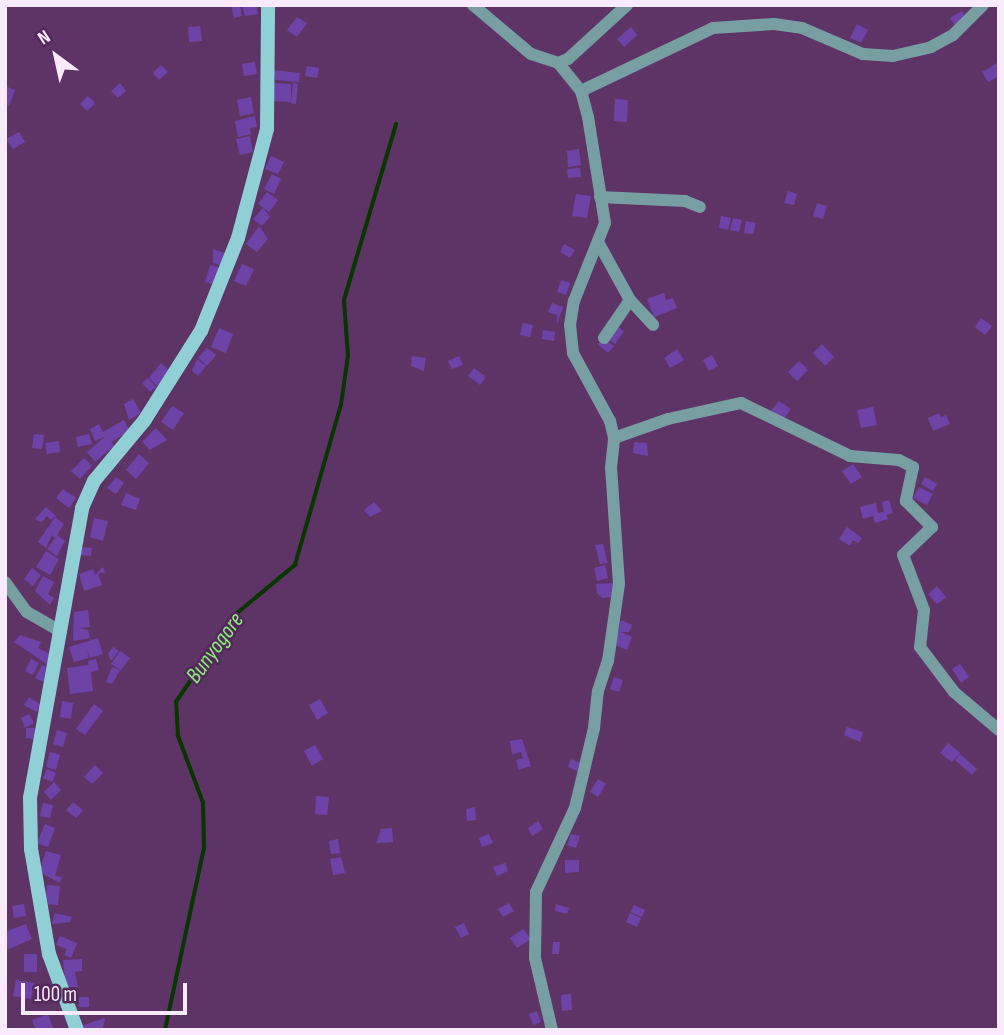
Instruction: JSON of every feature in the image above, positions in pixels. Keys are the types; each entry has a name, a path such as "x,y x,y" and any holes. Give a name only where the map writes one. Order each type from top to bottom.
{"main road":[{"path":"77,1030 49,954 31,849 30,798 82,508 94,481 144,421 201,331 238,238 267,129 268,5"}],"street":[{"path":"472,5 531,54 558,63 581,91 605,223 574,301 570,325 573,353 610,421 614,438 611,468 619,584 616,622 608,641 608,661 598,691 594,728 575,808 536,892 535,958 552,1030"},
{"path":"558,63 568,60 627,5"},
{"path":"581,91 713,28 774,23 802,28 863,54 893,56 932,47 953,35 984,5"},
{"path":"600,197 685,201 700,207"},
{"path":"598,242 629,300 653,325"},
{"path":"604,338 629,300"},
{"path":"614,438 668,419 741,403 850,456 899,460 913,467 906,501 932,527 903,555 924,610 920,647 954,692 999,730"},
{"path":"5,582 27,612 61,632"}],"building":[{"path":"231,5 240,5 242,16 234,18"},
{"path":"242,5 256,5 258,14 245,16"},
{"path":"962,11 967,21 956,27 950,18"},
{"path":"297,17 307,23 297,37 287,30"},
{"path":"857,24 868,30 861,43 850,38"},
{"path":"200,26 202,41 189,42 188,27"},
{"path":"631,27 637,35 624,47 617,39"},
{"path":"255,62 257,74 244,76 242,64"},
{"path":"997,63 999,76 988,82 982,72"},
{"path":"161,65 168,72 159,80 153,73"},
{"path":"307,66 319,68 317,78 305,76"},
{"path":"273,70 300,73 299,82 275,80"},
{"path":"120,83 126,91 118,98 111,91"},
{"path":"274,83 291,84 291,102 273,101"},
{"path":"293,83 298,84 296,104 291,103"},
{"path":"5,86 15,90 9,106 5,105"},
{"path":"88,96 95,103 87,111 80,104"},
{"path":"251,97 254,113 240,116 237,100"},
{"path":"615,99 628,100 627,122 614,121"},
{"path":"255,116 257,127 250,128 251,134 238,137 235,121"},
{"path":"19,132 25,142 13,149 6,139"},
{"path":"250,136 253,152 240,155 236,139"},
{"path":"579,149 581,165 568,167 567,151"},
{"path":"271,156 284,162 278,174 265,169"},
{"path":"580,168 581,177 568,178 567,169"},
{"path":"272,174 281,179 274,194 264,189"},
{"path":"788,191 797,194 794,205 784,203"},
{"path":"267,192 278,200 269,212 258,204"},
{"path":"576,194 591,196 587,218 572,216"},
{"path":"817,203 827,206 823,219 813,216"},
{"path":"263,208 270,217 262,226 253,219"},
{"path":"721,216 731,218 728,230 719,228"},
{"path":"733,218 742,220 739,232 730,230"},
{"path":"746,221 756,223 753,234 744,233"},
{"path":"259,226 268,239 257,252 246,244"},
{"path":"564,244 575,250 570,258 560,252"},
{"path":"213,249 227,254 223,266 213,263"},
{"path":"242,264 254,269 246,286 234,281"},
{"path":"210,265 221,268 216,285 205,282"},
{"path":"561,280 570,283 566,295 557,292"},
{"path":"664,293 666,300 673,298 677,308 654,317 647,299"},
{"path":"552,303 563,307 557,324 557,315 548,312"},
{"path":"981,318 992,326 985,335 975,327"},
{"path":"523,323 533,325 530,337 520,335"},
{"path":"614,324 624,331 615,344 605,337"},
{"path":"219,328 233,334 226,353 211,347"},
{"path":"543,330 555,332 554,341 542,339"},
{"path":"604,338 614,346 608,353 598,344"},
{"path":"822,344 834,357 825,366 813,353"},
{"path":"207,348 216,355 207,366 198,358"},
{"path":"677,349 684,360 670,368 664,358"},
{"path":"712,355 718,366 709,371 703,360"},
{"path":"412,356 426,358 424,371 411,366"},
{"path":"459,356 463,365 452,369 448,361"},
{"path":"197,359 206,366 198,376 192,371"},
{"path":"799,361 808,370 797,381 788,372"},
{"path":"161,363 170,372 157,386 149,378"},
{"path":"474,368 486,377 480,385 468,376"},
{"path":"148,378 156,387 150,392 142,383"},
{"path":"133,399 141,413 129,420 124,404"},
{"path":"779,401 791,409 781,422 769,413"},
{"path":"172,406 184,413 173,430 161,422"},
{"path":"873,407 877,425 861,428 857,410"},
{"path":"939,413 941,417 946,415 950,424 933,431 928,418"},
{"path":"124,420 130,431 111,442 114,446 95,462 87,452 106,436 95,441 90,429 99,424 103,432"},
{"path":"156,428 167,440 150,450 142,442"},
{"path":"34,434 44,435 42,449 32,448"},
{"path":"89,434 92,444 78,447 76,437"},
{"path":"59,441 60,452 47,454 45,443"},
{"path":"634,442 647,443 648,456 633,453"},
{"path":"139,454 149,463 136,479 126,470"},
{"path":"84,458 92,466 80,479 71,471"},
{"path":"853,464 862,477 851,484 842,471"},
{"path":"116,477 124,483 116,494 107,488"},
{"path":"925,477 937,484 933,491 921,484"},
{"path":"919,487 933,494 927,505 913,498"},
{"path":"63,489 76,498 69,508 56,498"},
{"path":"126,493 140,499 136,510 121,505"},
{"path":"889,500 893,513 886,515 888,519 875,523 873,516 863,519 860,507 876,503 878,513 884,512 882,502"},
{"path":"374,502 382,511 370,517 364,510"},
{"path":"46,507 56,516 51,520 47,516 42,522 35,519"},
{"path":"55,517 64,524 57,535 65,541 57,556 47,549 55,538 52,535 46,548 38,542"},
{"path":"94,518 108,521 103,541 90,537"},
{"path":"847,527 862,538 858,543 853,540 850,546 839,539"},
{"path":"603,544 608,563 600,564 595,545"},
{"path":"81,547 92,548 91,556 80,555"},
{"path":"46,551 59,559 50,575 36,567"},
{"path":"605,565 608,578 597,581 594,568"},
{"path":"103,567 105,572 98,574 102,585 84,591 79,574 93,569 95,575"},
{"path":"32,568 41,575 33,586 24,579"},
{"path":"43,576 54,582 48,594 54,598 50,605 35,591"},
{"path":"613,583 614,597 602,598 597,593 596,584"},
{"path":"937,586 946,597 937,604 928,594"},
{"path":"88,610 90,627 79,628 88,630 90,638 73,641 74,612"},
{"path":"621,620 632,625 629,632 621,632 632,637 627,650 615,645"},
{"path":"20,635 41,642 38,648 53,655 48,665 14,642"},
{"path":"98,638 103,654 90,658 87,650 89,658 74,662 69,647"},
{"path":"113,647 119,651 111,661 108,654"},
{"path":"120,651 130,658 121,670 111,664"},
{"path":"31,659 39,663 33,675 25,671"},
{"path":"96,659 99,670 91,672 93,691 70,694 67,668 89,665 88,661"},
{"path":"960,664 969,677 961,683 952,669"},
{"path":"42,665 50,668 44,682 35,678"},
{"path":"112,667 120,670 112,684 106,682"},
{"path":"614,677 623,680 619,692 610,689"},
{"path":"29,697 41,705 36,712 24,705"},
{"path":"320,699 328,713 317,720 309,705"},
{"path":"62,701 73,703 71,719 60,717"},
{"path":"94,704 103,711 85,735 76,729"},
{"path":"29,714 34,723 25,728 21,718"},
{"path":"847,727 863,732 860,742 844,735"},
{"path":"26,728 35,728 35,739 26,738"},
{"path":"57,730 67,733 63,747 53,744"},
{"path":"522,739 531,766 519,770 516,760 523,758 521,752 512,754 510,741"},
{"path":"948,743 960,753 952,762 940,753"},
{"path":"315,745 323,759 312,766 304,751"},
{"path":"50,752 60,755 56,770 46,767"},
{"path":"960,754 977,769 972,775 955,760"},
{"path":"571,759 580,763 577,771 568,767"},
{"path":"95,765 103,773 92,784 84,777"},
{"path":"47,769 56,773 52,782 43,778"},
{"path":"598,779 606,784 598,797 590,792"},
{"path":"54,782 61,790 51,800 44,792"},
{"path":"316,796 329,797 327,815 315,814"},
{"path":"73,802 83,810 76,818 66,810"},
{"path":"43,803 53,805 50,818 40,816"},
{"path":"475,807 476,820 467,821 466,809"},
{"path":"538,821 543,829 532,836 528,828"},
{"path":"45,824 55,828 48,847 37,843"},
{"path":"392,828 393,842 376,843 381,829"},
{"path":"489,834 493,843 482,847 479,838"},
{"path":"571,834 580,836 576,848 567,845"},
{"path":"338,839 340,853 331,854 329,841"},
{"path":"46,851 61,855 55,876 62,877 60,883 39,872"},
{"path":"341,857 345,873 333,875 330,859"},
{"path":"565,860 579,860 579,872 565,873"},
{"path":"505,863 508,871 497,876 493,867"},
{"path":"47,885 60,886 58,905 45,904"},
{"path":"509,903 514,911 503,917 498,909"},
{"path":"24,904 26,916 14,918 12,906"},
{"path":"556,904 569,908 567,914 555,911"},
{"path":"634,905 645,910 642,917 630,912"},
{"path":"55,913 72,917 70,922 52,924"},
{"path":"630,913 641,918 637,927 626,922"},
{"path":"464,923 469,934 461,938 455,927"},
{"path":"26,924 32,939 7,950 5,932"},
{"path":"523,929 531,939 517,948 510,938"},
{"path":"60,936 77,943 71,958 64,955 67,949 56,945"},
{"path":"553,942 560,942 559,954 552,954"},
{"path":"24,954 37,954 37,972 24,972"},
{"path":"82,959 82,971 75,972 78,987 66,987 63,960"},
{"path":"16,980 34,983 31,999 13,996"},
{"path":"571,994 572,1010 562,1011 561,995"},
{"path":"79,997 89,997 89,1007 79,1007"},
{"path":"537,1011 541,1022 533,1025 529,1014"},
{"path":"48,1014 54,1030 36,1030 32,1020"},
{"path":"105,1018 103,1028 83,1030 81,1026"}],"waterway":[{"name":"Bunyogore","path":"165,1030 204,848 203,803 178,736 176,702 236,614 295,565 341,405 348,356 344,300 396,125"}]}
